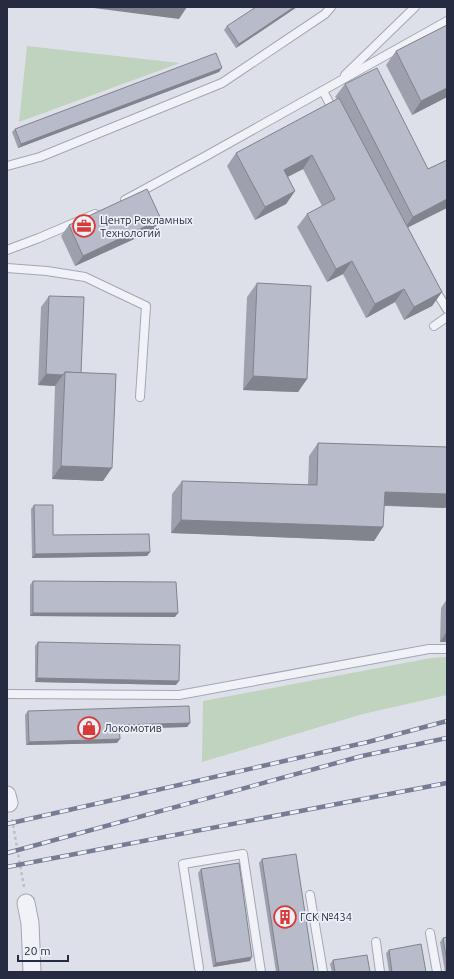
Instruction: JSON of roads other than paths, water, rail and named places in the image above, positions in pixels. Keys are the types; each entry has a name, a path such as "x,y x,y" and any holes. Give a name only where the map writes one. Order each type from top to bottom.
{"street":[{"path":"26,903 30,923 32,972"}],"lane":[{"path":"7,166 40,157 222,83 325,14 331,7"},
{"path":"337,83 416,7"},
{"path":"117,204 200,160 337,83 367,69 447,21"},
{"path":"323,91 338,119"},
{"path":"7,250 39,238 103,210"},
{"path":"7,268 47,271 85,277 146,306 140,397"},
{"path":"431,283 447,309"},
{"path":"434,326 447,317"},
{"path":"7,694 179,695 429,649 447,649"},
{"path":"199,968 183,864 243,854 261,972"},
{"path":"310,895 323,972"},
{"path":"430,933 437,972"},
{"path":"376,942 380,972"}],"railway":[{"path":"7,824 368,742 447,721"},
{"path":"7,853 362,756 447,738"},
{"path":"7,867 447,783"}],"place":[{"name":"Центр Рекламных Технологий","path":"84,226"},
{"name":"Локомотив","path":"89,728"},
{"name":"ГСК №434","path":"285,917"}]}
